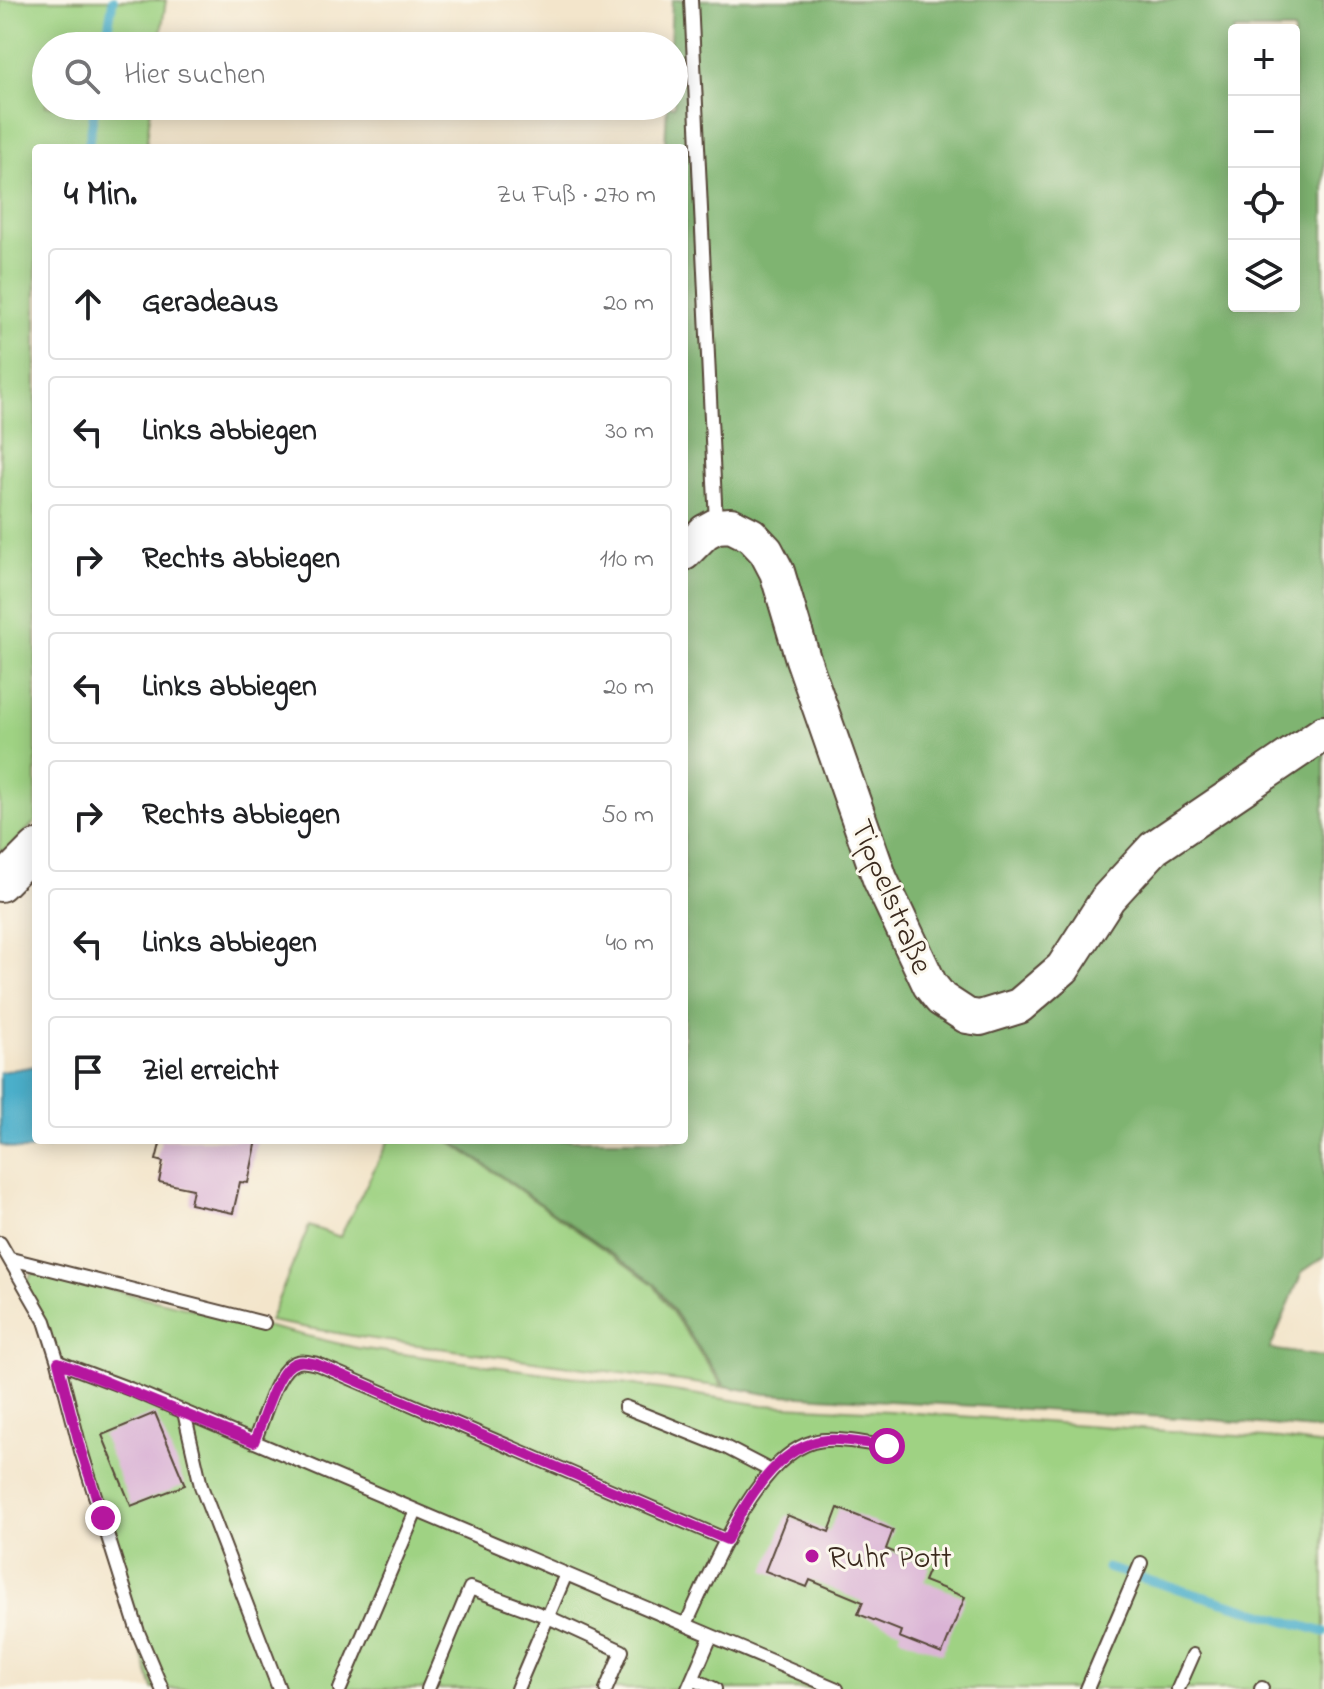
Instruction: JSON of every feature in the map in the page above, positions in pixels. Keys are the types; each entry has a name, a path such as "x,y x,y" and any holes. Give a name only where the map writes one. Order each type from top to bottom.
{"street":[{"name":"Tippelstraße","path":"716,526 731,525 751,535 766,551 777,572 803,659 880,879 930,985 954,1010 967,1016 980,1018 1002,1012 1033,996 1063,968 1108,898 1154,848 1324,733"},
{"path":"688,549 716,526"},
{"path":"0,884 32,852"}],"lane":[{"path":"691,0 716,526"},
{"path":"0,1243 45,1321 81,1451 138,1632 162,1689"},
{"path":"11,1259 264,1323"},
{"path":"254,1442 281,1376 291,1365 302,1361 317,1364 727,1540"},
{"path":"58,1362 184,1412 837,1689"},
{"path":"625,1407 725,1447 771,1471"},
{"path":"184,1412 201,1486 279,1689"},
{"path":"686,1624 727,1540 756,1490 771,1471 812,1442 887,1446"},
{"path":"340,1689 416,1511"},
{"path":"1087,1689 1141,1563"},
{"path":"517,1689 566,1574"},
{"path":"428,1689 470,1588 548,1617 622,1651 606,1689"},
{"path":"711,1636 691,1684 715,1689"},
{"path":"1178,1689 1193,1655"}],"green space":[{"path":"0,0 166,0 161,32 32,32 32,120 149,120 146,144 32,144 32,825 13,845 0,852"},
{"path":"672,0 1324,0 1324,1257 1302,1272 1270,1349 1324,1357 1324,1430 1215,1420 766,1394 725,1386 655,1284 456,1144 688,1144 688,144 665,144 666,120 688,120 688,32 671,32"},
{"path":"387,1144 454,1144 653,1284 723,1387 359,1337 269,1321 309,1226 340,1237"},
{"path":"34,1271 357,1348 763,1405 888,1411 1279,1439 1324,1445 1324,1689 153,1689 39,1325 21,1291"}],"water":[{"path":"32,1067 32,1144 41,1144 35,1148 18,1150 0,1145 0,1072"}],"building":[{"path":"160,1144 256,1144 248,1183 240,1182 233,1213 190,1204 193,1189 159,1182 163,1162 156,1160"},
{"path":"155,1413 185,1485 131,1506 102,1435"},
{"path":"838,1508 893,1530 886,1549 930,1567 924,1581 965,1597 942,1654 899,1637 901,1631 858,1614 863,1602 810,1580 807,1587 765,1571 787,1515 829,1532"}],"waterway":[{"path":"107,32 113,0"},
{"path":"89,144 93,120"},
{"path":"1107,1568 1324,1632"}],"place":[{"name":"Ruhr Pott","path":"812,1556"}],"route":[{"path":"103,1518 81,1451 58,1362 254,1442 281,1376 291,1365 302,1361 317,1364 727,1540 756,1490 771,1471 812,1442 887,1446"}]}
